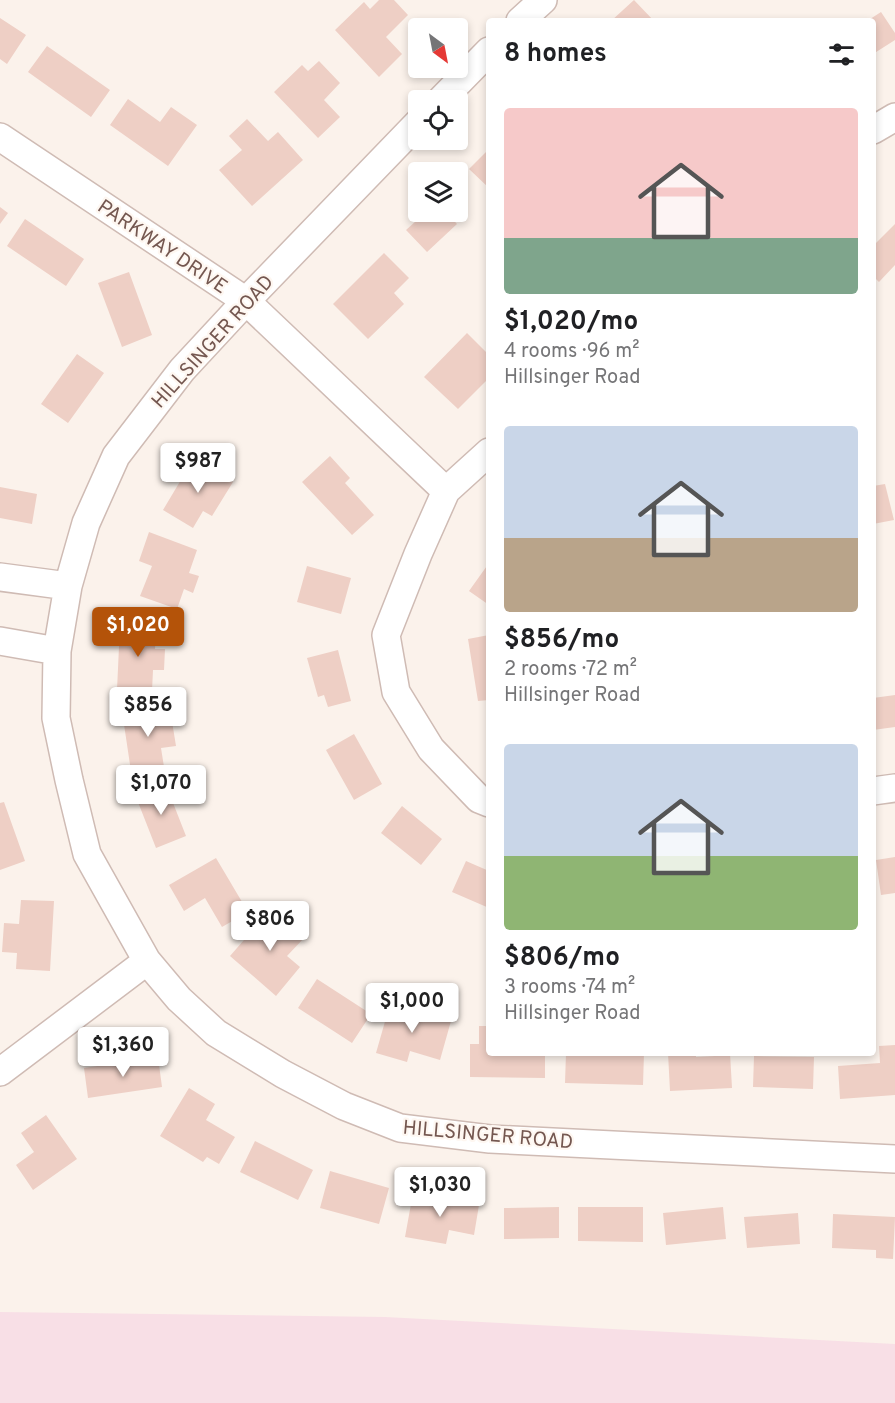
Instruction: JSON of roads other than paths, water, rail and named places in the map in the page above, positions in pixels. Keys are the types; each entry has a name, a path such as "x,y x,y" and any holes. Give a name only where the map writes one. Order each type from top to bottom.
{"street":[{"path":"523,18 543,0"},
{"path":"451,90 486,54"},
{"path":"876,128 895,117"},
{"name":"HILLSINGER ROAD","path":"408,133 182,370 116,456 86,523 68,586 57,651 56,718 87,854 147,961 179,999 216,1033 303,1085 344,1106 400,1128 501,1139 895,1159"},
{"name":"PARKWAY DRIVE","path":"0,136 246,301 446,492"},
{"path":"486,455 446,492 418,554 386,635 396,692 432,749 479,799 486,802"},
{"path":"0,577 68,586"},
{"path":"0,641 57,651"},
{"path":"876,791 895,788"},
{"path":"0,1072 147,961"}]}
